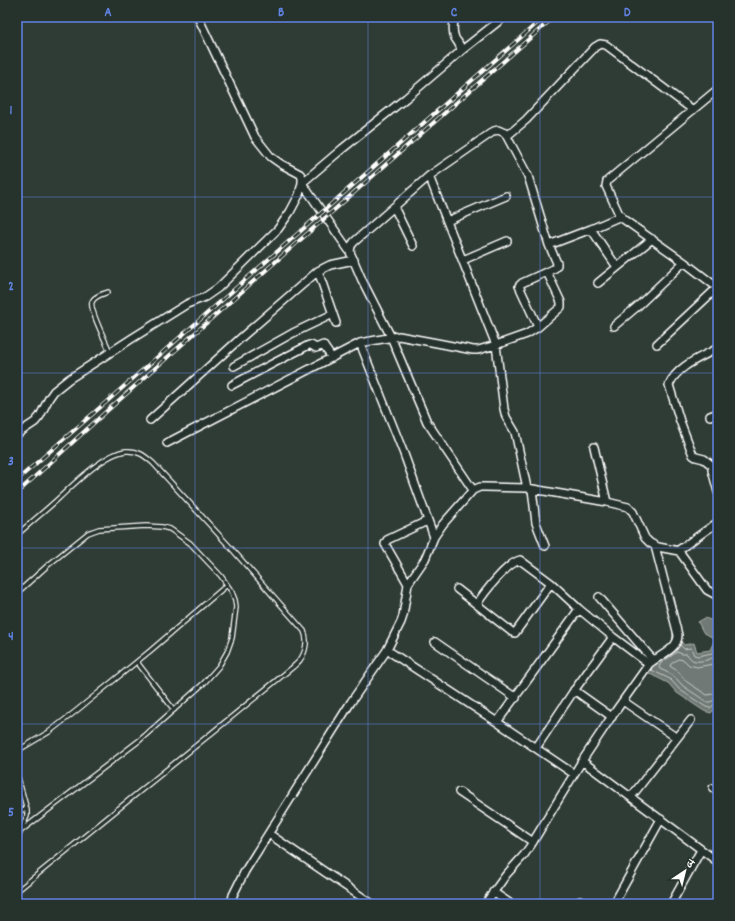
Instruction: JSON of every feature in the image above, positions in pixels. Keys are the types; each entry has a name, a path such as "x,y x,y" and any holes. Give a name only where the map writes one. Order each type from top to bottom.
{"street":[{"path":"17,434 35,422 54,391 69,379 187,304 205,297 218,288 278,229 290,212 299,195 302,177 300,174 271,157 255,137 198,17"},
{"path":"455,17 453,22 453,31 460,46 460,51"},
{"path":"302,183 406,98 460,51 504,17"},
{"path":"507,136 526,120 595,47 600,44 606,45 693,110"},
{"path":"658,344 718,288 623,219 606,186 607,181 718,89"},
{"path":"350,252 351,246 354,242 429,176 494,131 498,130 505,133 507,136 528,176 549,245 557,265 555,268 522,283 519,286 538,327"},
{"path":"429,176 496,345 504,409 506,417 514,432 530,488 536,523 545,546"},
{"path":"302,183 350,252 362,280 391,337 427,422 473,490"},
{"path":"447,221 506,196"},
{"path":"394,207 414,246"},
{"path":"549,245 621,216"},
{"path":"591,229 618,267"},
{"path":"598,283 652,239"},
{"path":"462,260 507,241"},
{"path":"150,420 318,271 330,265 354,260"},
{"path":"614,326 639,305 684,262"},
{"path":"318,271 336,323"},
{"path":"167,443 360,343 399,336 478,350 527,334 538,327 562,305 547,272"},
{"path":"234,366 293,333 333,314"},
{"path":"360,343 404,454 434,537"},
{"path":"232,385 309,345 316,348 322,345 324,346 332,358"},
{"path":"718,348 683,367 669,385 680,421 694,454 696,457 716,465 712,470 718,492"},
{"path":"710,416 718,413"},
{"path":"594,447 607,502"},
{"path":"231,904 233,895 245,871 351,702 387,650 403,616 408,584 425,559 434,537 443,524 473,490 480,487 530,488 628,507 631,509 645,538 655,546 679,551 707,590 718,596"},
{"path":"408,584 385,544 387,540 427,521"},
{"path":"679,551 718,522"},
{"path":"485,904 506,874 524,855 533,842 582,761 651,662 676,644 678,635 655,546"},
{"path":"477,604 510,564 518,560 522,561 551,583 579,609 613,637 651,662"},
{"path":"458,589 514,633 551,583"},
{"path":"599,597 651,662"},
{"path":"497,722 516,698 579,609"},
{"path":"536,748 574,690 613,637"},
{"path":"435,642 516,698"},
{"path":"387,650 574,774"},
{"path":"574,690 612,717"},
{"path":"623,702 677,738"},
{"path":"631,797 690,720"},
{"path":"582,761 718,862"},
{"path":"459,792 533,842"},
{"path":"617,898 661,819"},
{"path":"269,834 372,904"},
{"path":"671,904 701,850"},
{"path":"493,892 511,904"}],"lane":[{"path":"108,292 94,298 91,304 110,352"},
{"path":"17,535 81,477 120,452 135,451 142,454 153,463 226,542 304,631 306,640 304,653 293,668 17,891"},
{"path":"17,593 47,566 88,533 99,529 146,526 162,527 170,529 190,543 221,576 232,592 236,607 232,638 227,652 219,666 204,682 140,740 22,830"},
{"path":"17,751 49,732 76,711 137,662 227,585"},
{"path":"137,662 174,710"},
{"path":"17,774 27,810 27,816 17,840"},
{"path":"17,809 27,810"}],"water":[{"path":"705,618 716,622 718,619 718,706 711,713 704,711 677,693 668,683 650,674 645,668 672,644 673,631 684,645 694,643 697,652 710,650 715,639 703,632 698,622"}],"railway":[{"path":"17,480 544,17"},
{"path":"17,493 109,409 554,17"}]}
